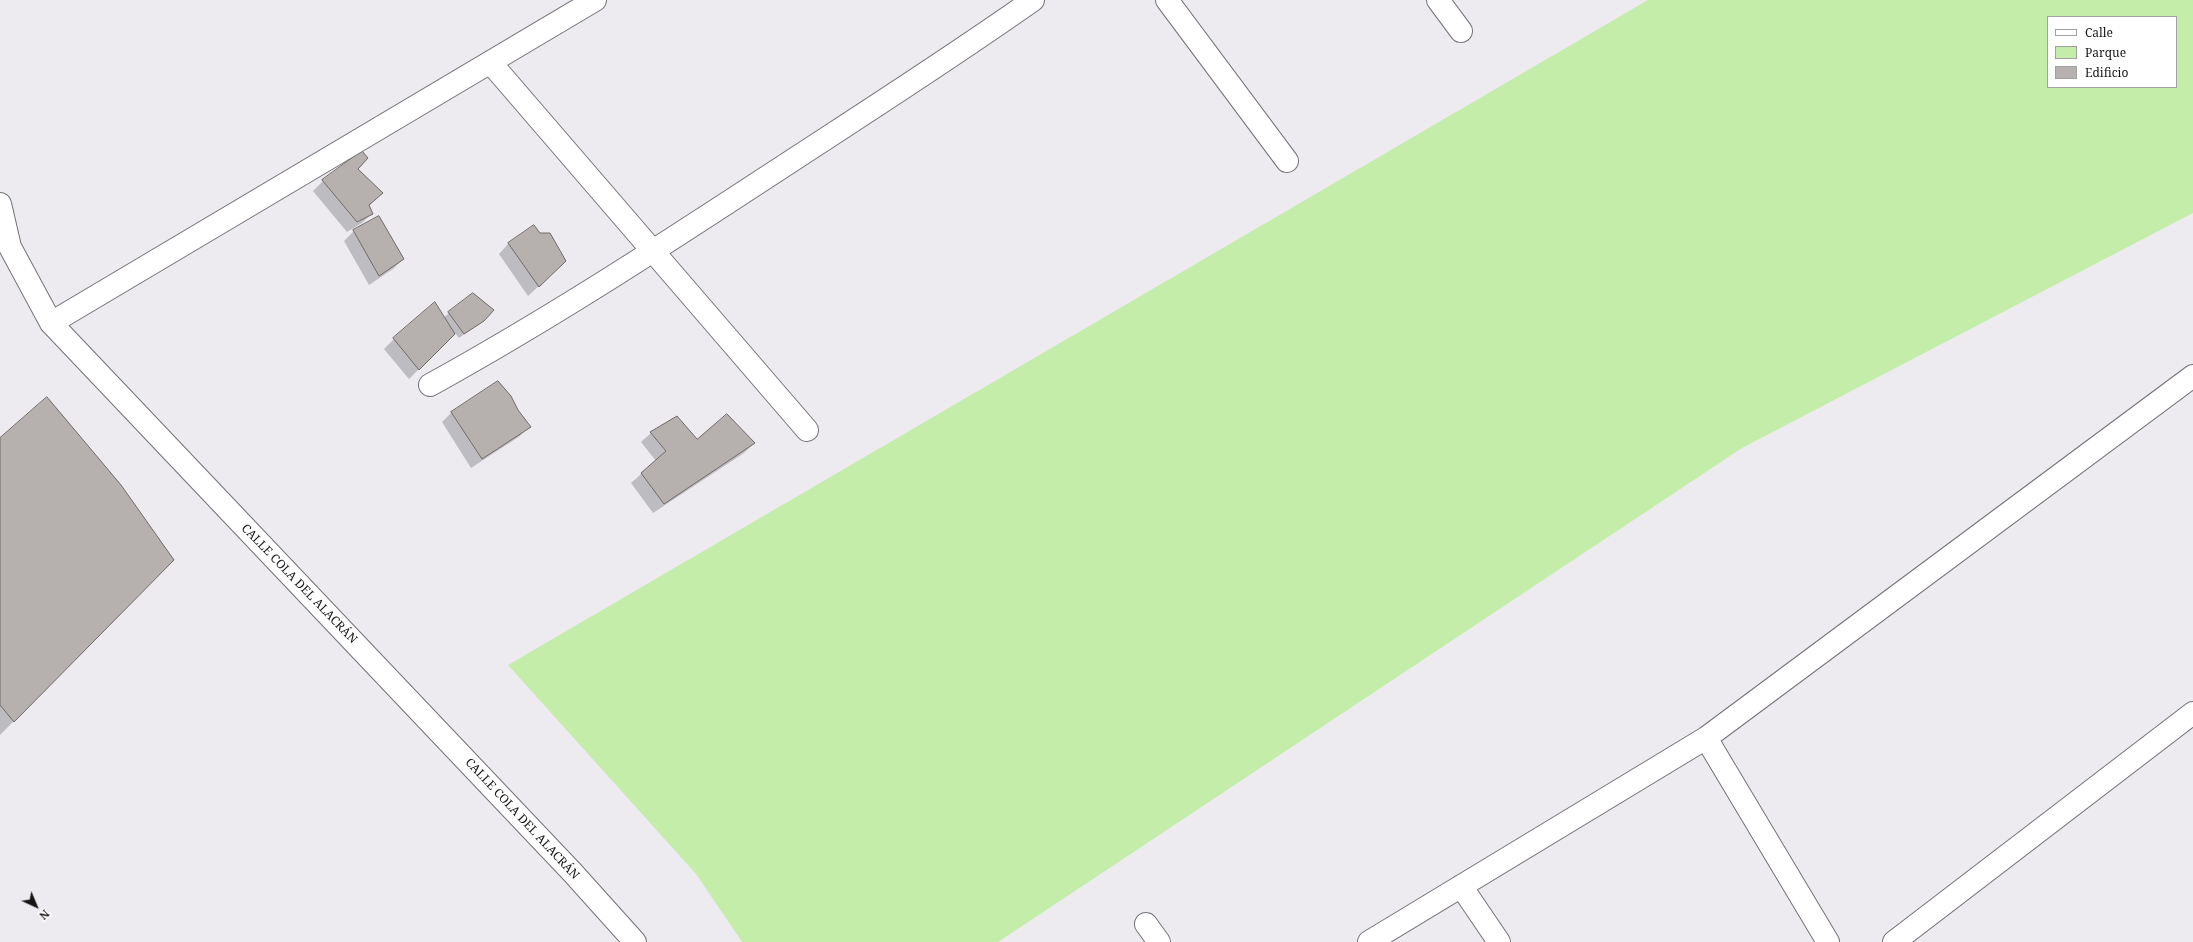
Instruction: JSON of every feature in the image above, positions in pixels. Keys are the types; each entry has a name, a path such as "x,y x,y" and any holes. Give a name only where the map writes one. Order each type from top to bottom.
{"street":[{"path":"51,323 595,0"},
{"path":"430,385 511,340 654,251 968,46 1033,0"},
{"path":"1167,0 1287,161"},
{"path":"1438,0 1461,31"},
{"path":"490,62 807,430"},
{"name":"CALLE COLA DEL ALACRÁN","path":"0,204 10,247 51,323 573,873 636,942"},
{"path":"1369,942 1706,738 2193,376"},
{"path":"1894,942 2193,714"},
{"path":"1706,738 1828,942"},
{"path":"1461,886 1499,942"},
{"path":"1146,924 1159,942"}],"green space":[{"path":"1648,0 2193,0 2193,213 1742,448 998,942 742,942 696,874 508,665"}],"building":[{"path":"362,151 368,158 358,169 383,193 369,205 373,214 357,222 322,180"},
{"path":"379,216 404,259 379,276 353,230"},
{"path":"534,225 540,233 550,233 566,261 539,287 508,243"},
{"path":"473,293 494,310 484,321 464,334 448,312"},
{"path":"435,302 455,334 419,370 393,338"},
{"path":"498,381 511,396 518,410 531,427 482,459 451,412"},
{"path":"47,397 121,485 174,560 14,722 0,705 0,438"},
{"path":"727,414 755,443 664,504 641,473 666,451 650,432 677,416 697,439"}]}
